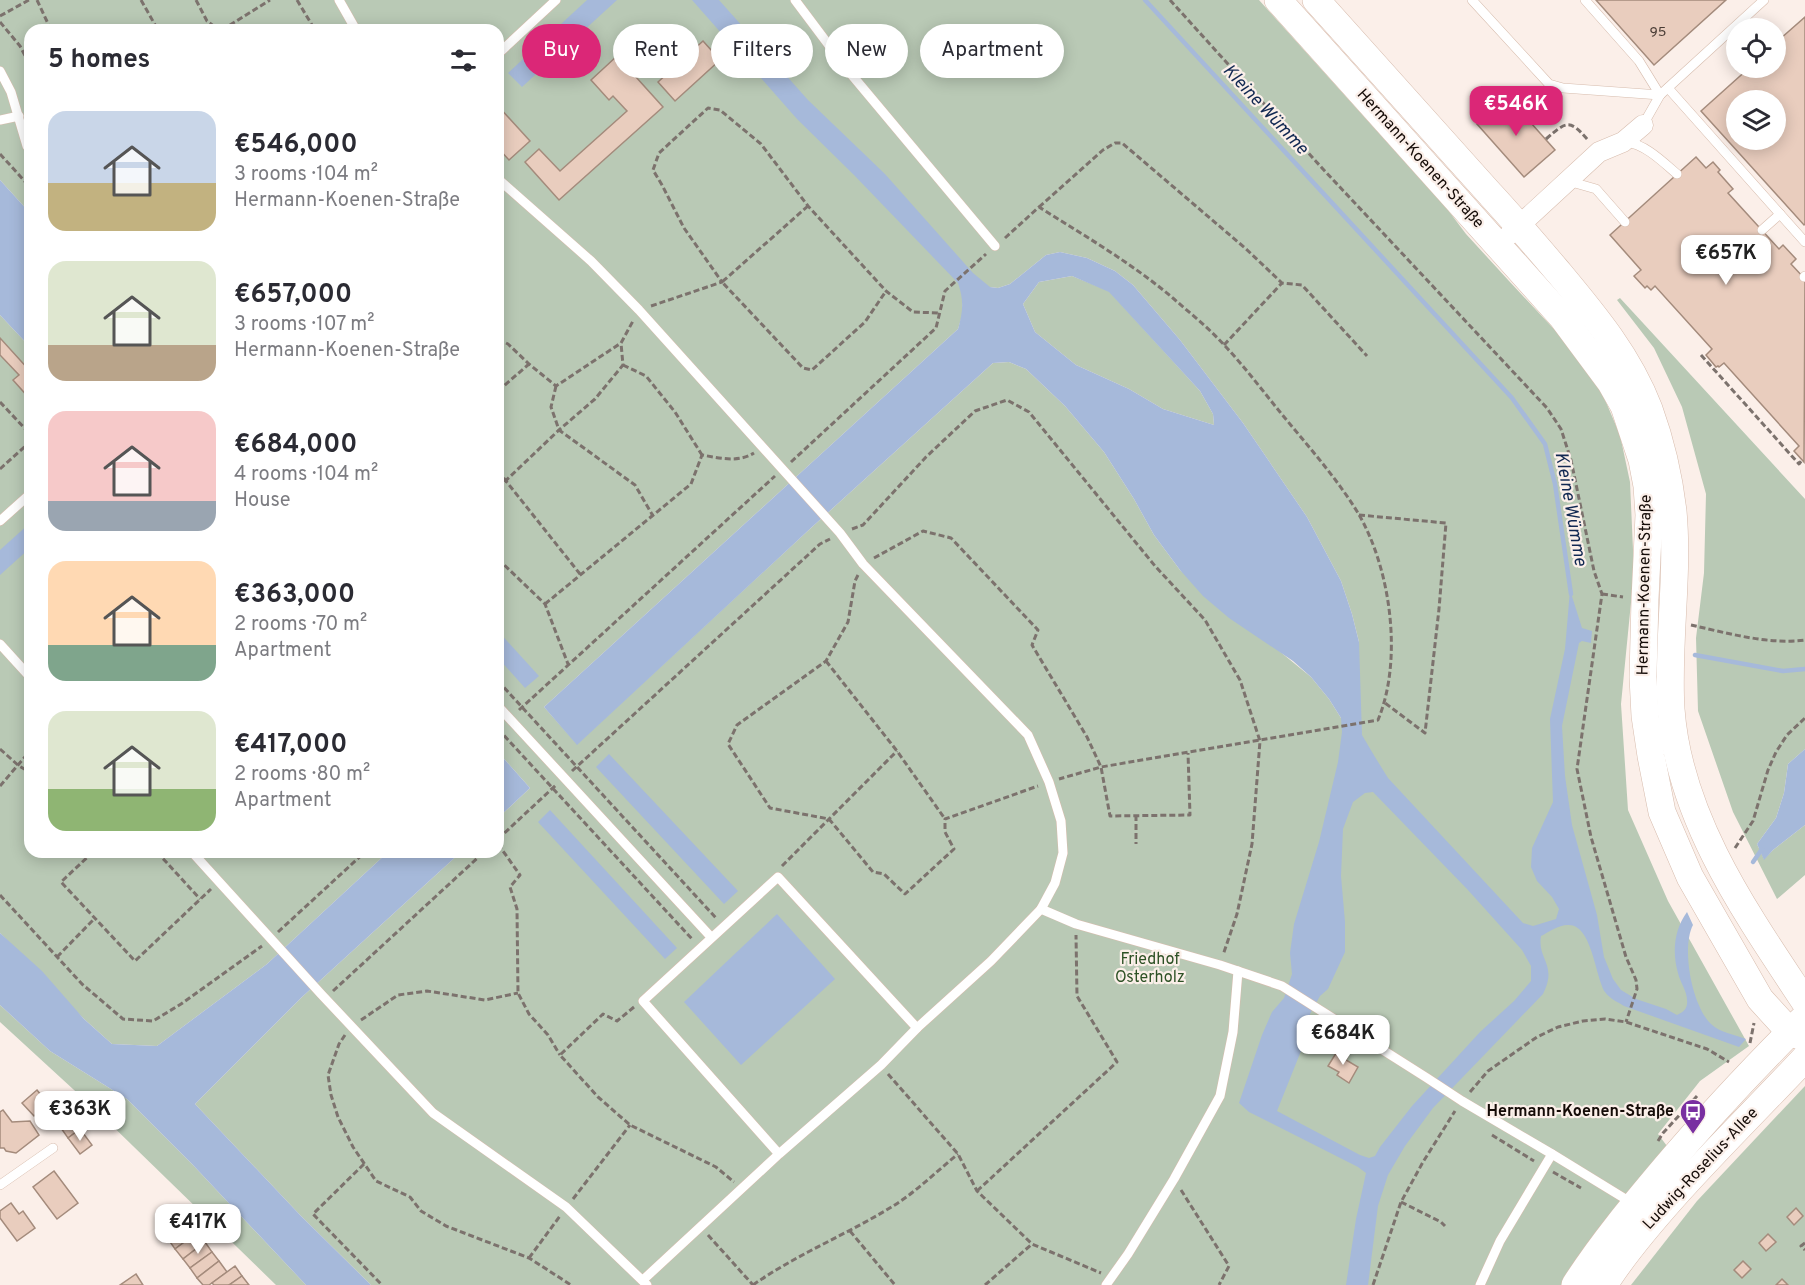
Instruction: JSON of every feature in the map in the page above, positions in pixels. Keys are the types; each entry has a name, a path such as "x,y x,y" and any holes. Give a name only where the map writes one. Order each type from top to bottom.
{"main road":[{"name":"Hermann-Koenen-Straße","path":"1278,0 1562,317 1611,383 1624,406 1642,460 1647,486 1649,525 1643,677 1645,716 1651,756 1665,818 1690,877 1760,999 1800,1029"},
{"name":"Hermann-Koenen-Straße","path":"1316,0 1518,225 1598,319 1636,380 1660,442 1673,513 1672,711 1680,762 1690,800 1721,866 1805,1002"},
{"name":"Ludwig-Roselius-Allee","path":"1575,1285 1592,1258 1634,1204 1693,1135 1763,1058 1800,1029"},
{"name":"Ludwig-Roselius-Allee","path":"1604,1285 1614,1268 1655,1217 1805,1058"}],"street":[{"path":"1499,246 1518,225 1599,152 1623,142 1643,125"}],"lane":[{"path":"339,0 353,24"},
{"path":"504,48 556,0"},
{"path":"795,0 846,68 995,246"},
{"path":"1472,0 1549,84 1563,88 1664,92"},
{"path":"1585,0 1664,92 1805,242"},
{"path":"1643,125 1664,92 1764,0"},
{"path":"0,71 10,92 24,135"},
{"path":"0,120 19,116"},
{"path":"1623,142 1635,143 1660,159 1677,174"},
{"path":"1568,181 1596,189 1625,222"},
{"path":"198,858 433,1113 566,1207 645,1283 741,1188 881,1065 991,962 1041,909 1055,883 1063,853 1061,821 1049,782 1028,735 863,564 840,533 639,310 591,261 504,184"},
{"path":"1762,231 1780,214"},
{"path":"0,521 24,499"},
{"path":"0,644 24,670"},
{"path":"504,713 711,938"},
{"path":"779,1154 643,1000 778,877 917,1029"},
{"path":"1041,909 1076,924 1220,965 1282,986 1462,1101 1634,1204"},
{"path":"1109,1281 1174,1179 1220,1096 1233,1032 1238,971"},
{"path":"0,1185 53,1148"},
{"path":"1480,1285 1500,1241 1552,1154"}],"path":[{"path":"0,16 29,0"},
{"path":"36,0 48,24"},
{"path":"141,0 155,24"},
{"path":"196,0 207,21 211,24"},
{"path":"230,24 270,0"},
{"path":"297,0 311,24"},
{"path":"1170,0 1322,168 1547,408 1561,429 1571,460 1594,571 1602,594 1577,769 1591,837 1626,957 1636,980 1637,989 1626,1023 1707,1049 1729,1062"},
{"path":"0,22 24,54"},
{"path":"886,291 865,322 812,370 803,368 722,282 684,228 652,170 659,153 708,108 720,110 761,144 808,206 886,291 913,312 939,313"},
{"path":"1546,139 1562,125 1570,124 1578,128 1599,152"},
{"path":"504,724 785,472 936,328 945,291 1103,150 1115,143 1122,142 1282,283 1302,285 1367,356"},
{"path":"0,154 24,180"},
{"path":"653,516 635,485 559,430 551,407 556,386 621,343 639,310 722,282 808,206"},
{"path":"945,819 1049,782 1101,767 1378,720 1385,703 1391,650 1391,617 1383,576 1359,515 1339,485 1224,345 1174,299 1124,261 1039,207"},
{"path":"1224,345 1282,283"},
{"path":"504,343 556,386"},
{"path":"506,481 595,399 623,365 621,343"},
{"path":"1701,355 1798,464 1802,460"},
{"path":"504,386 529,364"},
{"path":"623,365 646,376 675,412 702,455 732,460 748,457 763,447"},
{"path":"504,836 563,778 820,544 840,533 863,525 926,457 975,411 1007,400 1029,412 1155,566 1205,620 1240,680 1260,741 1252,844 1237,914 1220,965"},
{"path":"0,402 24,428"},
{"path":"0,469 24,447"},
{"path":"545,603 691,484 702,455"},
{"path":"504,478 580,574"},
{"path":"1359,515 1446,523 1425,734 1385,703"},
{"path":"826,661 897,751 945,819 945,832 954,849 905,894 884,874 873,872 829,819 770,808 728,744 737,725 826,661 848,622 855,581 863,564 922,531 951,538 1038,630 1032,645 1087,737 1101,767 1110,816 1190,815 1188,753"},
{"path":"504,565 545,603 568,664"},
{"path":"1602,594 1645,599"},
{"path":"1671,620 1736,635 1789,641 1805,640"},
{"path":"504,688 724,926"},
{"path":"1721,866 1744,838 1753,821 1768,770 1776,752 1787,735 1805,718"},
{"path":"504,735 700,948"},
{"path":"0,749 24,769"},
{"path":"778,877 783,864 897,751"},
{"path":"0,786 24,758"},
{"path":"1136,815 1137,844"},
{"path":"504,851 519,875 510,887 517,909 518,993 529,1014 548,1035 560,1055 598,1097 630,1125 716,1167 741,1188"},
{"path":"87,858 61,882 135,961 220,882"},
{"path":"162,858 200,899"},
{"path":"0,895 82,984 123,1018 153,1021 273,942 358,858"},
{"path":"323,996 477,858"},
{"path":"57,957 95,918"},
{"path":"977,1191 1117,1062 1077,996 1076,924"},
{"path":"518,993 485,1000 427,992 398,995 352,1027 339,1044 328,1075 331,1095 338,1117 353,1147 376,1181 410,1197 421,1211 446,1226 529,1258 571,1285"},
{"path":"560,1055 603,1014 617,1021 643,1000"},
{"path":"881,1065 958,1154 977,1191 1032,1244 1109,1281"},
{"path":"529,1258 630,1125"},
{"path":"701,1227 753,1285 773,1271 896,1204 958,1154"},
{"path":"364,1164 313,1214 382,1285"},
{"path":"1174,1179 1229,1266 1219,1285"},
{"path":"1401,1202 1441,1222 1445,1227"},
{"path":"849,1231 895,1285"},
{"path":"1805,1243 1801,1246 1805,1250"},
{"path":"985,1285 1032,1244"}],"green space":[{"name":"Friedhof Osterholz","path":"0,0 1259,0 1448,210 1466,234 1567,343 1603,395 1620,435 1630,482 1634,572 1621,704 1628,810 1668,901 1749,1046 1700,1081 1658,1134 1667,1146 1567,1285 371,1285 301,1216 195,1104 302,997 454,858 504,858 504,812 530,788 504,759 504,24 24,24 24,206 0,180","holes":["1060,252 1087,258 1115,271 1133,285 1180,340 1243,423 1307,517 1341,581 1359,642 1341,718 1311,677 1180,570 1154,535 1104,452 1065,406 1026,369 1009,362 993,363 577,744 544,707 958,329 963,313 962,295 1010,284 1046,255"]},
{"path":"1072,276 1109,291 1200,391 1213,414 1214,425 1163,409 1129,389 1076,365 1035,332 1023,304 1039,282"},
{"path":"1620,298 1805,499 1805,749 1788,764 1784,793 1776,818 1757,844 1764,859 1805,825 1805,875 1777,899 1733,812 1698,711 1696,638 1704,573 1706,494 1682,407 1654,348 1617,300"},
{"path":"0,315 24,341 24,858 382,858 267,964 157,1046 112,1044 84,1019 0,933"},
{"path":"0,1005 50,1051 127,1099 306,1285 276,1285 98,1112 0,1022"},
{"path":"1805,1086 1805,1285 1631,1285 1697,1201"}],"water":[{"path":"587,0 617,0 591,24 561,24"},
{"path":"692,0 719,0 740,24 713,24"},
{"path":"522,60 522,78 532,78 522,87 508,73"},
{"path":"761,78 788,78 885,174 973,273 990,287 998,288 1010,284 1046,255 1060,252 1087,258 1115,271 1133,285 1180,340 1243,423 1307,517 1341,581 1359,642 1362,735 1388,778 1523,923 1533,926 1556,919 1559,909 1552,897 1537,881 1531,867 1532,848 1553,802 1550,719 1565,649 1570,590 1582,628 1592,631 1591,643 1582,641 1579,643 1562,726 1565,776 1572,825 1597,915 1604,957 1613,979 1621,990 1636,999 1679,1014 1684,1011 1687,1000 1678,973 1675,941 1679,926 1687,912 1693,925 1688,948 1688,962 1698,1004 1704,1016 1714,1027 1746,1039 1739,1047 1624,1006 1612,998 1605,992 1588,942 1576,927 1561,926 1541,936 1542,951 1548,969 1547,984 1543,994 1433,1108 1405,1146 1388,1175 1378,1206 1368,1285 1346,1285 1366,1173 1249,1112 1239,1103 1262,1035 1272,1012 1284,998 1292,974 1290,953 1294,924 1319,842 1338,762 1342,732 1341,718 1311,677 1293,661 1229,618 1203,596 1154,535 1104,452 1065,406 1026,369 1009,362 993,363 577,745 544,707 958,329 962,306 958,283 797,119","holes":["1072,276 1109,292 1200,391 1213,414 1214,425 1163,409 1129,389 1076,365 1035,332 1023,304 1039,282","1373,792 1467,889 1522,950 1531,966 1531,981 1514,1001 1480,1032 1412,1106 1375,1156 1369,1158 1360,1155 1277,1111 1309,1031 1310,1014 1320,996 1328,989 1345,952 1341,876 1343,829 1353,802 1365,793"]},
{"path":"0,180 24,206 24,341 0,315"},
{"path":"24,528 24,553 0,575 0,550"},
{"path":"504,638 539,676 525,688 504,665"},
{"path":"1805,749 1805,825 1764,860 1757,844 1776,818 1784,793 1788,764"},
{"path":"609,754 738,891 724,904 596,767"},
{"path":"504,759 530,788 504,812"},
{"path":"550,810 677,948 665,959 538,822"},
{"path":"382,858 454,858 302,997 195,1104 301,1216 371,1285 306,1285 127,1099 50,1051 0,1005 0,933 42,971 84,1019 112,1044 157,1046 267,964"},
{"path":"777,914 835,979 741,1065 684,1002"}],"building":[{"path":"1596,0 1726,0 1654,65"},
{"path":"1805,17 1804,225 1736,150 1786,150 1786,90 1726,90 1726,139 1701,111 1738,78 1786,78 1786,34"},
{"path":"703,41 711,50 711,68 675,101 658,82 662,78 699,78 699,45"},
{"path":"613,60 613,78 637,78 663,107 559,200 525,162 539,149 560,171 627,111 613,96 609,100 591,80 601,78 601,71"},
{"path":"1508,97 1555,150 1524,177 1477,124"},
{"path":"504,113 530,141 509,160 504,155"},
{"path":"1696,157 1706,168 1713,162 1720,170 1718,172 1733,189 1728,193 1779,249 1783,245 1796,259 1791,264 1805,279 1804,462 1794,451 1799,446 1724,363 1716,367 1706,355 1712,349 1655,286 1651,290 1647,286 1645,288 1634,276 1641,270 1610,235"},
{"path":"0,338 24,364 24,392 13,380 19,375 0,355"},
{"path":"1338,1050 1348,1056 1346,1060 1358,1067 1349,1083 1337,1075 1339,1072 1328,1066"},
{"path":"37,1090 48,1104 34,1116 22,1103"},
{"path":"3,1110 12,1122 30,1121 39,1135 16,1153 0,1148 0,1112"},
{"path":"68,1112 80,1129 68,1138 56,1121"},
{"path":"80,1129 92,1145 80,1154 68,1138"},
{"path":"54,1171 78,1203 57,1219 33,1187"},
{"path":"11,1203 19,1214 23,1211 35,1228 17,1241 0,1218 0,1211"},
{"path":"1796,1208 1803,1216 1794,1225 1787,1217"},
{"path":"191,1222 198,1232 175,1249 168,1239"},
{"path":"198,1232 205,1242 183,1259 175,1249"},
{"path":"1768,1234 1776,1242 1766,1251 1759,1243"},
{"path":"205,1242 212,1252 190,1268 183,1259"},
{"path":"212,1252 219,1261 197,1278 190,1268"},
{"path":"219,1261 227,1272 209,1285 203,1285 197,1278"},
{"path":"1743,1261 1751,1269 1742,1278 1734,1270"},
{"path":"235,1266 242,1276 229,1285 212,1283"},
{"path":"136,1274 143,1285 120,1285"},
{"path":"242,1276 249,1285 229,1285"},
{"path":"1782,1279 1788,1285 1776,1285"}],"waterway":[{"name":"Kleine Wümme","path":"1145,0 1512,398 1545,444 1555,484 1571,594"},
{"path":"1695,655 1783,671 1805,669"},
{"path":"1753,862 1762,849"}],"place":[{"name":"Hermann-Koenen-Straße","path":"1693,1135"}]}
